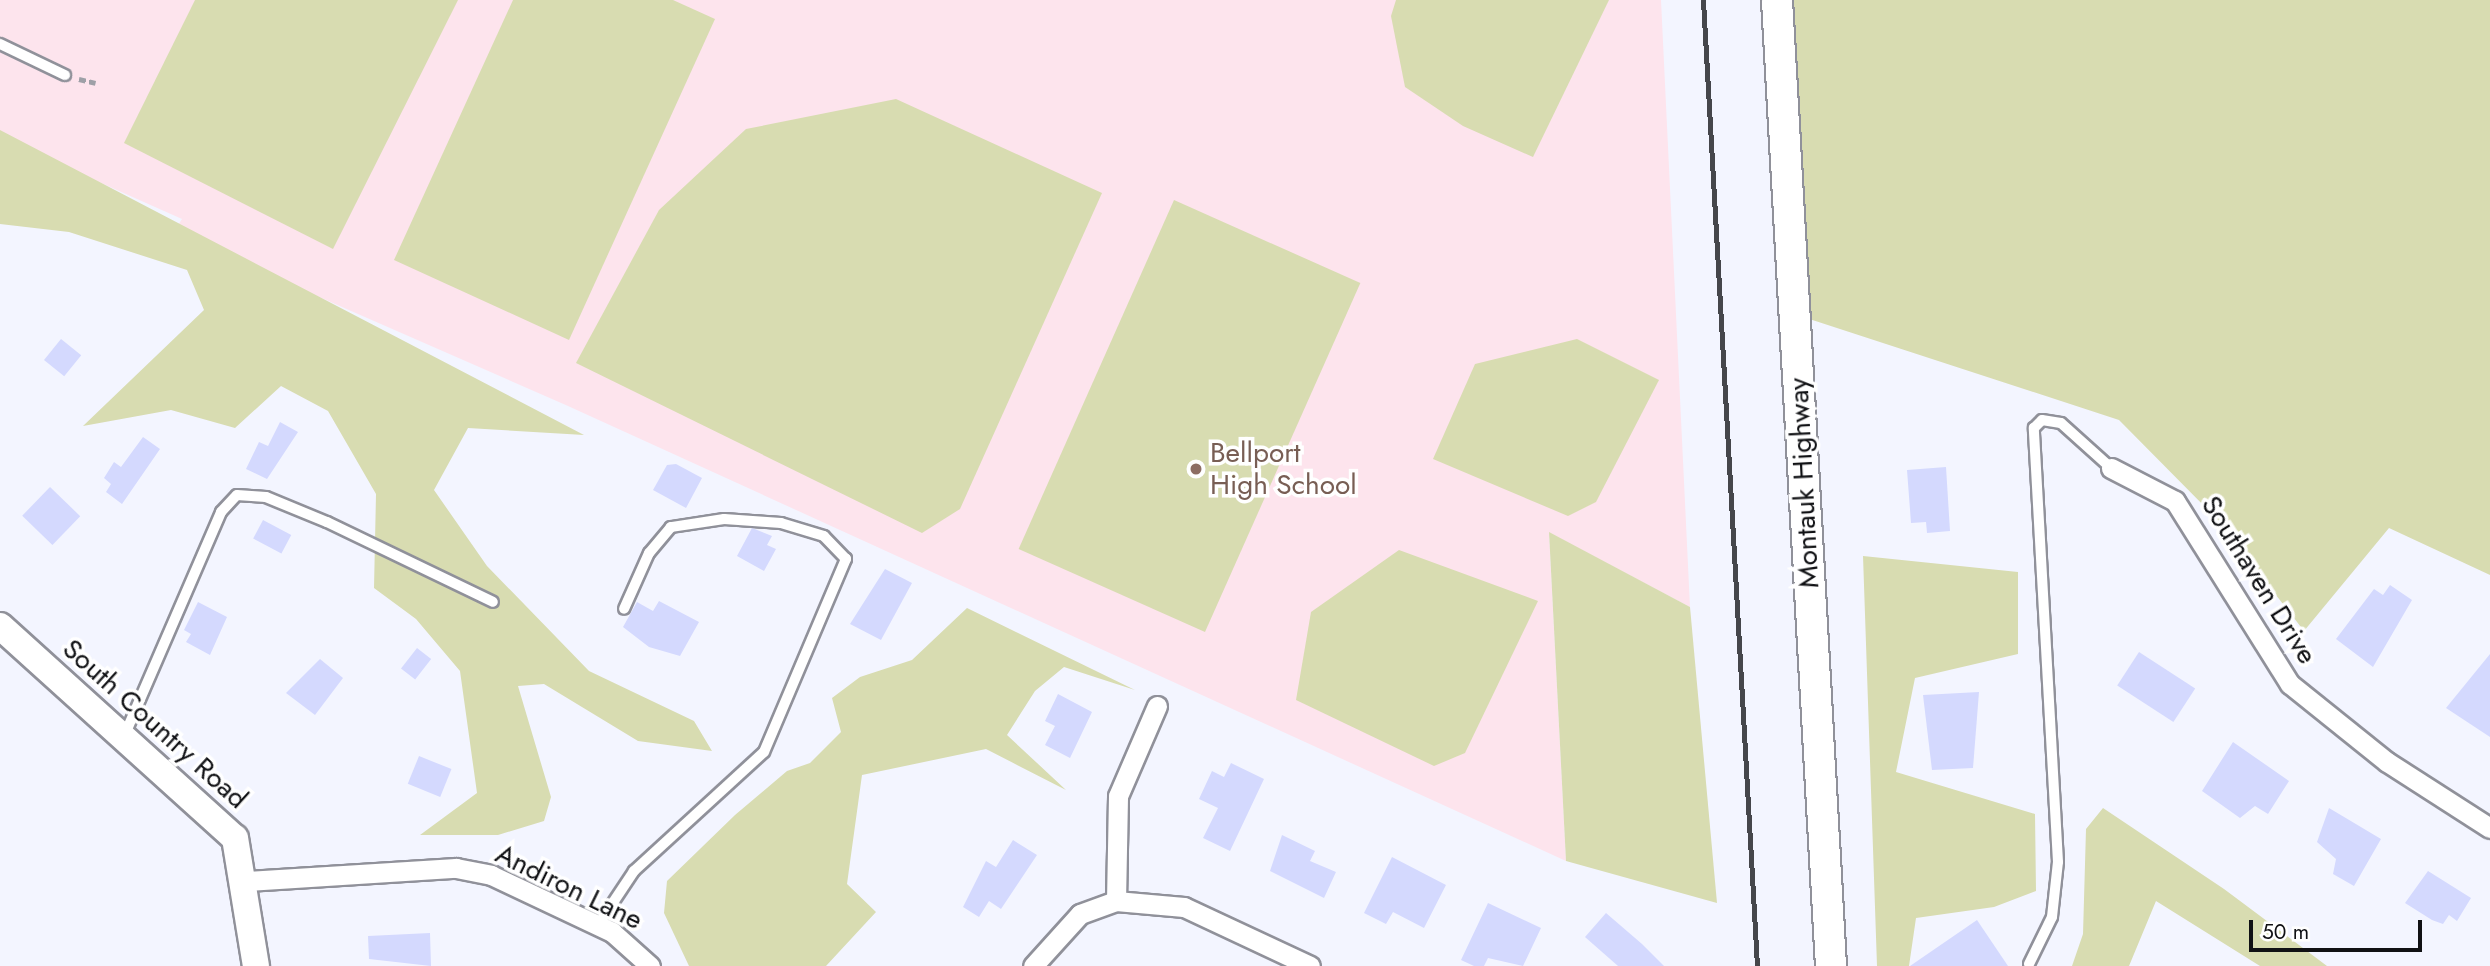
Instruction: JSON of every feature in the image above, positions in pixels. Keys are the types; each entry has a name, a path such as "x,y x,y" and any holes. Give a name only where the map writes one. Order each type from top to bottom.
{"main road":[{"name":"Montauk Highway","path":"1777,0 1831,966"},
{"name":"South Country Road","path":"0,625 125,734 235,838 247,881 256,966"}],"street":[{"name":"Southaven Drive","path":"2111,468 2175,501 2290,684 2387,762 2490,828"},
{"path":"1116,901 1118,796 1157,706"},
{"name":"Andiron Lane","path":"247,881 456,868 491,875 598,925 650,966"},
{"path":"1033,966 1080,914 1116,901 1184,907 1310,966"}],"lane":[{"path":"0,44 65,75"},
{"path":"2029,964 2052,917 2058,862 2034,428 2042,420 2061,423 2111,468"},
{"path":"125,734 221,512 237,495 266,497 327,522 493,602"},
{"path":"598,925 634,871 764,751 846,559 824,536 780,523 724,519 671,527 649,553 624,609"}],"shaded area":[{"name":"Bellport High School","path":"0,0 1661,0 1690,607 1549,533 1566,861 568,406 173,233 182,219 0,138"}],"green space":[{"path":"195,0 458,0 333,249 124,143"},
{"path":"513,0 673,0 715,19 569,340 394,260"},
{"path":"1396,0 1609,0 1533,157 1463,126 1405,87 1391,16"},
{"path":"1777,0 2490,0 2490,575 2389,528 2304,631 2217,519 2119,420 1794,314"},
{"path":"896,99 1102,193 960,509 922,533 576,363 659,210 746,129"},
{"path":"0,130 584,435 468,428 434,490 487,566 589,671 694,721 712,751 638,741 544,684 518,686 551,797 544,821 498,835 420,835 477,793 460,671 416,619 374,588 376,494 328,411 281,386 235,428 171,410 83,426 204,310 187,270 69,232 0,224"},
{"path":"1174,200 1360,283 1205,632 1019,549"},
{"path":"1577,339 1659,380 1596,502 1568,516 1433,459 1475,364"},
{"path":"1549,532 1690,607 1717,903 1566,861"},
{"path":"1399,550 1538,601 1465,753 1434,766 1296,700 1311,612"},
{"path":"1863,556 2018,572 2018,654 1915,678 1896,772 2035,814 2036,891 1994,907 1916,918 1909,966 1877,966"},
{"path":"967,608 1135,690 1064,667 1035,691 1007,735 1066,790 986,749 862,775 847,884 876,912 826,966 689,966 664,913 667,881 735,815 787,771 810,763 841,732 832,698 860,677 912,660"},
{"path":"2103,808 2224,889 2327,966 2260,966 2156,901 2129,966 2072,966 2083,934 2086,829"}],"building":[{"path":"61,339 81,355 64,376 44,360"},
{"path":"280,422 298,432 267,479 246,469 259,442 268,446"},
{"path":"143,437 160,449 122,504 106,492 111,484 104,478 114,462 121,467"},
{"path":"676,464 702,478 686,508 653,490 667,465"},
{"path":"1946,467 1950,531 1927,533 1926,522 1911,523 1907,470"},
{"path":"50,487 80,516 52,545 22,516"},
{"path":"263,520 291,535 281,554 253,539"},
{"path":"752,528 772,536 767,545 776,549 764,571 737,556"},
{"path":"885,569 912,583 881,640 850,624"},
{"path":"2390,585 2412,600 2373,667 2336,639 2374,589 2383,595"},
{"path":"659,601 699,622 680,656 649,647 623,627 637,602 653,611"},
{"path":"198,602 227,617 210,655 186,642 191,634 184,630"},
{"path":"417,648 431,659 415,680 401,668"},
{"path":"2139,652 2195,688 2173,722 2117,686"},
{"path":"2490,654 2490,737 2446,708"},
{"path":"320,659 343,678 315,715 286,693"},
{"path":"1979,692 1973,768 1932,770 1923,695"},
{"path":"1058,694 1092,712 1070,758 1045,745 1055,726 1045,721"},
{"path":"2233,742 2289,781 2268,814 2255,806 2240,818 2202,791"},
{"path":"419,756 451,769 440,797 408,784"},
{"path":"1231,763 1264,779 1230,851 1203,838 1218,808 1199,799 1212,771 1224,777"},
{"path":"2329,808 2381,839 2354,886 2333,874 2336,859 2317,842"},
{"path":"1282,835 1315,851 1310,861 1336,872 1324,898 1270,871"},
{"path":"1013,840 1037,855 1001,909 989,901 979,917 963,907 986,861 996,867"},
{"path":"1392,857 1446,885 1424,928 1393,912 1386,924 1364,913"},
{"path":"2428,871 2471,898 2457,921 2449,915 2443,924 2405,903"},
{"path":"1488,903 1541,928 1523,966 1488,958 1484,966 1474,966 1461,960"},
{"path":"1606,913 1664,966 1618,966 1585,937"},
{"path":"1977,920 2008,966 1910,966"},
{"path":"430,933 431,966 369,959 368,936"}],"railway":[{"path":"1703,0 1757,966"}],"place":[{"name":"Bellport High School","path":"1196,469"}]}
